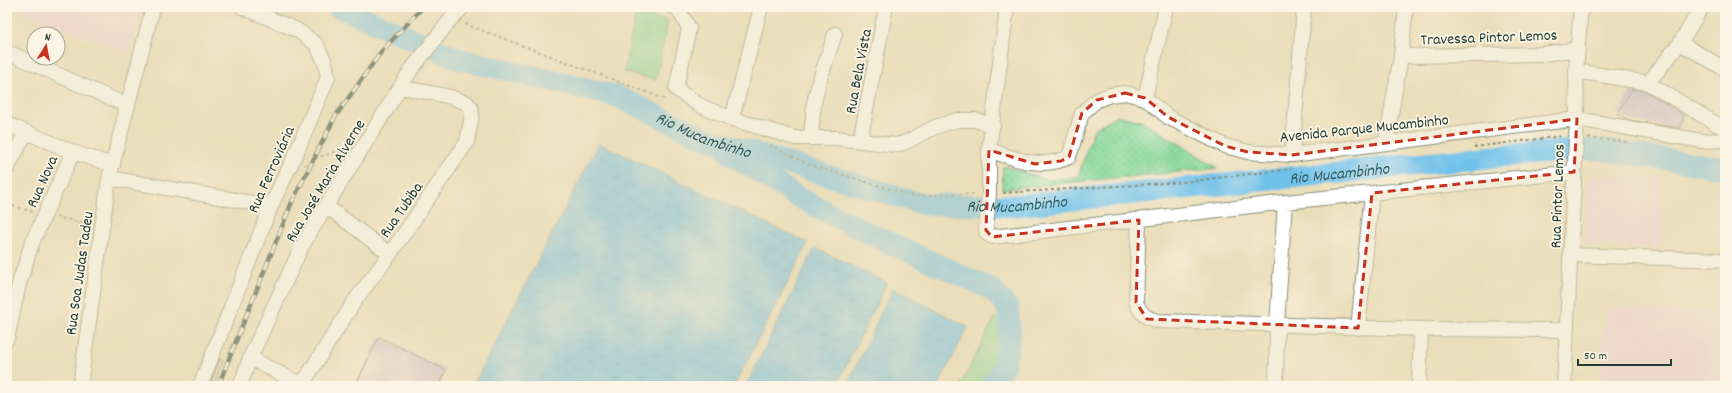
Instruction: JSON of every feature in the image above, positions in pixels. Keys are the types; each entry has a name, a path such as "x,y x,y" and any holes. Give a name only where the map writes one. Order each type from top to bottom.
{"street":[{"name":"Rua Soa Judas Tadeu","path":"80,386 111,171 153,7"},
{"name":"Rua Ferroviária","path":"200,386 271,206 297,151 328,77 325,62 316,44 298,30 242,7"},
{"name":"Rua José Maria Alverne","path":"240,386 250,358 302,246 411,70 451,19 463,7"},
{"path":"674,7 678,9 689,28 676,89 699,105 732,119 784,136 895,145 957,120 974,120 993,125"},
{"path":"732,119 761,7"},
{"name":"Rua Bela Vista","path":"860,141 886,7"},
{"path":"1007,7 989,150 989,199 986,230 989,236 995,238 1285,202 1574,169"},
{"path":"1145,98 1166,7"},
{"path":"1292,155 1304,7"},
{"path":"1386,142 1401,56 1406,7"},
{"name":"Rua Pintor Lemos","path":"1564,386 1577,119 1576,71 1581,7"},
{"path":"1648,83 1680,42 1702,7"},
{"path":"811,137 819,82 835,34"},
{"path":"1680,42 1725,69"},
{"name":"Travessa Pintor Lemos","path":"1401,56 1543,54 1578,49"},
{"path":"7,52 128,106"},
{"path":"1576,71 1648,83 1723,132"},
{"name":"Rua Tubiba","path":"302,385 356,298 390,254 467,142 472,123 471,108 463,100 401,87"},
{"name":"Avenida Parque Mucambinho","path":"989,150 1035,164 1061,161 1069,157 1082,113 1091,105 1110,95 1125,93 1145,98 1168,117 1225,146 1248,152 1292,155 1577,119 1702,141 1723,132"},
{"path":"7,124 73,152 111,171 271,206"},
{"path":"7,169 26,132"},
{"name":"Rua Nova","path":"7,339 19,284 32,243 73,152"},
{"path":"1358,328 1372,193"},
{"path":"1276,386 1285,202"},
{"path":"326,206 390,254"},
{"path":"1139,220 1136,302 1140,311 1147,319 1158,321 1421,330 1566,330"},
{"path":"1571,256 1725,260"},
{"path":"1419,386 1421,330"},
{"path":"250,358 302,385"}],"path":[{"path":"302,167 314,159 367,139"}],"highlighted area":[{"path":"1125,93 1145,98 1168,117 1225,146 1248,152 1292,155 1577,119 1574,172 1372,193 1358,328 1147,319 1136,302 1139,220 992,237 986,230 989,150 1035,164 1061,161 1069,157 1082,113 1097,100"}],"shaded area":[{"path":"19,7 127,7 141,13 129,53 66,29 66,26 59,26 18,10"},
{"path":"1589,176 1661,177 1661,248 1586,244"},
{"path":"1605,308 1725,312 1725,386 1598,386"}],"green space":[{"path":"636,14 668,21 656,80 624,72"},
{"path":"1117,115 1144,122 1218,168 1002,189 1003,166 1049,180 1078,177 1094,129"},
{"path":"995,317 1010,332 1004,366 992,386 960,386"}],"water":[{"path":"599,143 808,243 734,386 473,386"},
{"path":"815,248 887,283 836,386 746,386"},
{"path":"893,288 968,327 938,386 847,386"}],"building":[{"path":"1632,89 1645,91 1684,115 1680,128 1629,120 1617,114"},
{"path":"379,337 446,370 439,386 355,386"},
{"path":"220,359 223,360 213,386 209,386"}],"waterway":[{"name":"Rio Mucambinho","path":"338,7 459,59 616,96 705,138 922,204 1010,206 1491,157 1596,149 1725,168"},
{"path":"728,152 799,198 868,233 993,290 1008,308 1010,332 1004,366 992,386"}],"railway":[{"path":"218,386 292,202 335,117 381,52 423,7"}]}
